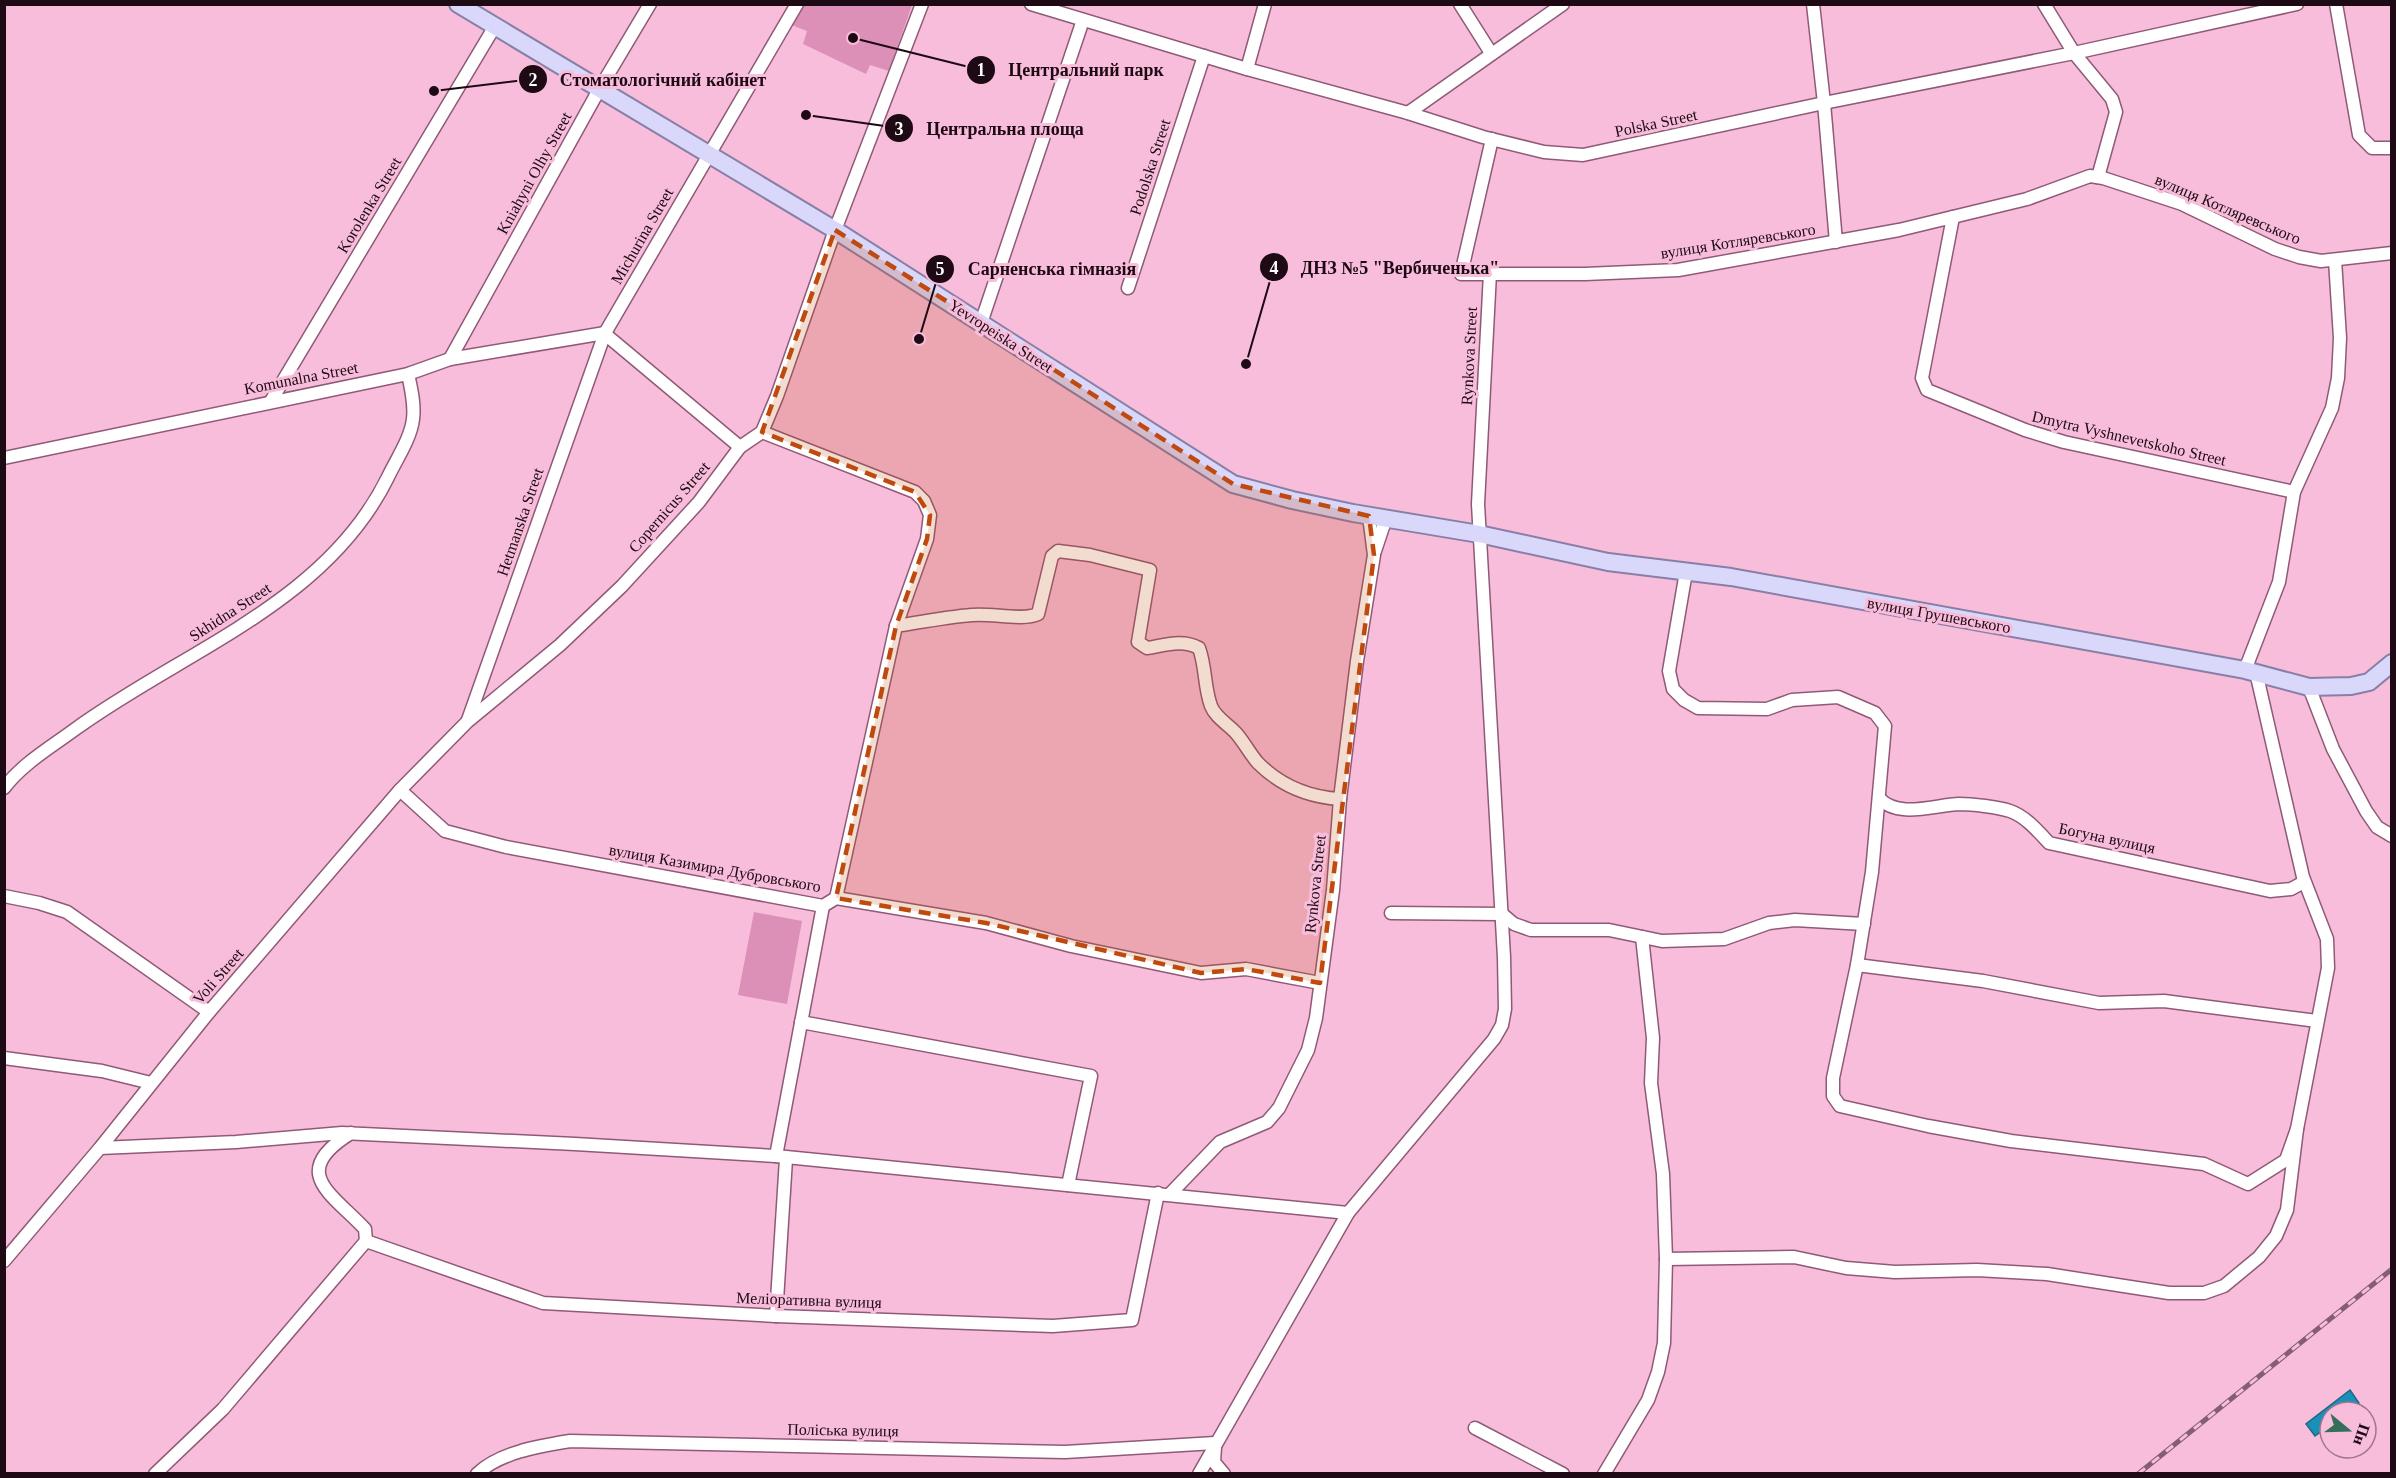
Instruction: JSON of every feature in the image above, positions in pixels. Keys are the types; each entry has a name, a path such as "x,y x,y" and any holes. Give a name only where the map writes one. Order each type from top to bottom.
{"main road":[{"name":"Yevropeiska Street","path":"458,4 835,230 1233,484 1292,500 1369,516 1479,534"},
{"name":"вулиця Грушевського","path":"1479,534 1608,562 1731,577 2250,671 2309,687 2351,686 2369,682 2391,663"}],"street":[{"name":"Kniahyni Olhy Street","path":"450,359 600,88 650,4"},
{"name":"Michurina Street","path":"605,333 797,4"},
{"path":"836,898 896,626 927,539 930,515 924,501 915,492 762,432 777,396 835,230 922,4"},
{"name":"Polska Street","path":"1031,4 1492,139 1544,152 1582,155 2074,53 2297,4"},
{"path":"1247,69 1265,4"},
{"path":"1460,4 1491,53"},
{"path":"1408,113 1563,4"},
{"path":"1813,4 1836,242"},
{"path":"2044,4 2074,53 2112,99 2116,112 2098,177"},
{"path":"2336,4 2359,135 2372,148 2391,148"},
{"path":"981,323 1083,20"},
{"name":"Korolenka Street","path":"271,401 495,26"},
{"name":"Podolska Street","path":"1128,288 1204,56"},
{"path":"1490,273 1461,274 1492,139"},
{"name":"вулиця Котляревського","path":"1490,273 1585,274 1678,270 1836,242 1953,217 2028,198 2090,176 2182,204 2275,249 2299,257 2321,261 2391,253"},
{"name":"Dmytra Vyshnevetskoho Street","path":"1953,217 1922,378 1927,390 2025,430 2064,442 2294,492"},
{"path":"1666,1258 1794,1257 1846,1268 1895,1272 1977,1270 2048,1274 2169,1293 2204,1293 2224,1286 2259,1257 2276,1236 2287,1210 2296,1129 2328,968 2327,939 2304,882 2250,671 2279,582 2294,492 2332,408 2338,378 2340,338 2335,260"},
{"name":"Rynkova Street","path":"1199,1473 1348,1213 1482,1055 1502,1025 1505,1009 1502,914 1478,504 1490,273"},
{"path":"605,333 740,447"},
{"name":"Komunalna Street","path":"4,458 408,374 450,359 605,333"},
{"name":"Hetmanska Street","path":"467,722 605,333"},
{"name":"Skhidna Street","path":"4,788 38,756 128,692 218,642 265,612 350,537 377,500 413,421 413,401 408,374"},
{"name":"Copernicus Street","path":"467,722 560,645 622,586 699,502 740,447 762,432"},
{"name":"Rynkova Street","path":"1164,1193 1220,1142 1267,1122 1279,1108 1308,1050 1316,1018 1333,890 1357,661 1374,555 1369,516"},
{"path":"1374,555 1386,518"},
{"path":"896,626 972,615 1001,614 1029,618 1038,615 1052,556 1058,550 1090,555 1150,570 1138,642 1147,648 1176,643 1190,643 1199,648 1204,659 1205,687 1212,710 1237,734 1257,761 1276,778 1299,791 1323,798 1341,799"},
{"path":"1686,572 1669,671 1673,689 1684,700 1698,708 1767,709 1792,700 1838,697 1862,705 1875,713 1885,726 1872,872 1857,965 1833,1078 1833,1096 1840,1106 1928,1126 2011,1141 2204,1164 2248,1184 2286,1160 2296,1129"},
{"path":"2309,687 2333,749 2366,811 2377,827 2391,836"},
{"name":"Voli Street","path":"4,1261 100,1148 209,1012 400,790 467,722"},
{"name":"вулиця Казимира Дубровського","path":"400,790 445,831 506,847 823,906 836,898 986,923 1071,946 1201,973 1246,969 1320,983"},
{"name":"Богуна вулиця","path":"1879,798 1894,808 1959,804 2010,811 2026,821 2049,843 2270,891 2291,889 2304,882"},
{"path":"4,896 39,903 67,912 209,1012"},
{"path":"776,1316 781,1157 801,1022 823,906"},
{"path":"1391,913 1502,914 1514,924 1531,930 1610,930 1662,941 1724,939 1769,923 1795,920 1864,924"},
{"path":"1604,1473 1639,1416 1658,1372 1664,1343 1666,1258 1663,1174 1651,1083 1653,1038 1642,937"},
{"path":"1857,965 1983,981 2098,1004 2164,1001 2317,1021"},
{"path":"801,1022 1091,1076 1068,1185"},
{"path":"4,1058 102,1071 151,1083"},
{"path":"100,1148 236,1142 351,1133 781,1157 1164,1193 1348,1213"},
{"path":"155,1473 223,1409 366,1241 364,1229 320,1182 319,1169 327,1151 351,1133"},
{"name":"Меліоративна вулиця","path":"366,1241 543,1303 776,1316 1053,1326 1132,1320 1164,1193"},
{"path":"1475,1428 1563,1473"},
{"name":"Поліська вулиця","path":"477,1473 501,1459 537,1446 570,1441 1065,1452 1215,1443"},
{"path":"1215,1443 1214,1462 1224,1473"}],"highlighted area":[{"path":"835,230 1233,484 1369,516 1374,555 1320,983 1246,969 1201,973 986,923 836,898 896,626 927,539 930,515 915,492 762,432"}],"shaded area":[{"path":"800,5 912,5 889,71 870,65 866,74 803,44 807,31 789,24"},
{"path":"754,912 802,921 787,1004 738,995"}],"water":[{"path":"2350,1390 2357,1400 2337,1400"},
{"path":"2318,1415 2318,1434 2315,1436 2306,1424"}],"railway":[{"path":"2138,1474 2392,1269"}],"place":[{"name":"Центральний парк","path":"853,38"},
{"name":"Стоматологічний кабінет","path":"434,91"},
{"name":"Центральна площа","path":"806,115"},
{"name":"Сарненська гімназія","path":"919,339"},
{"name":"ДНЗ №5 \"Вербиченька\"","path":"1246,364"}]}
